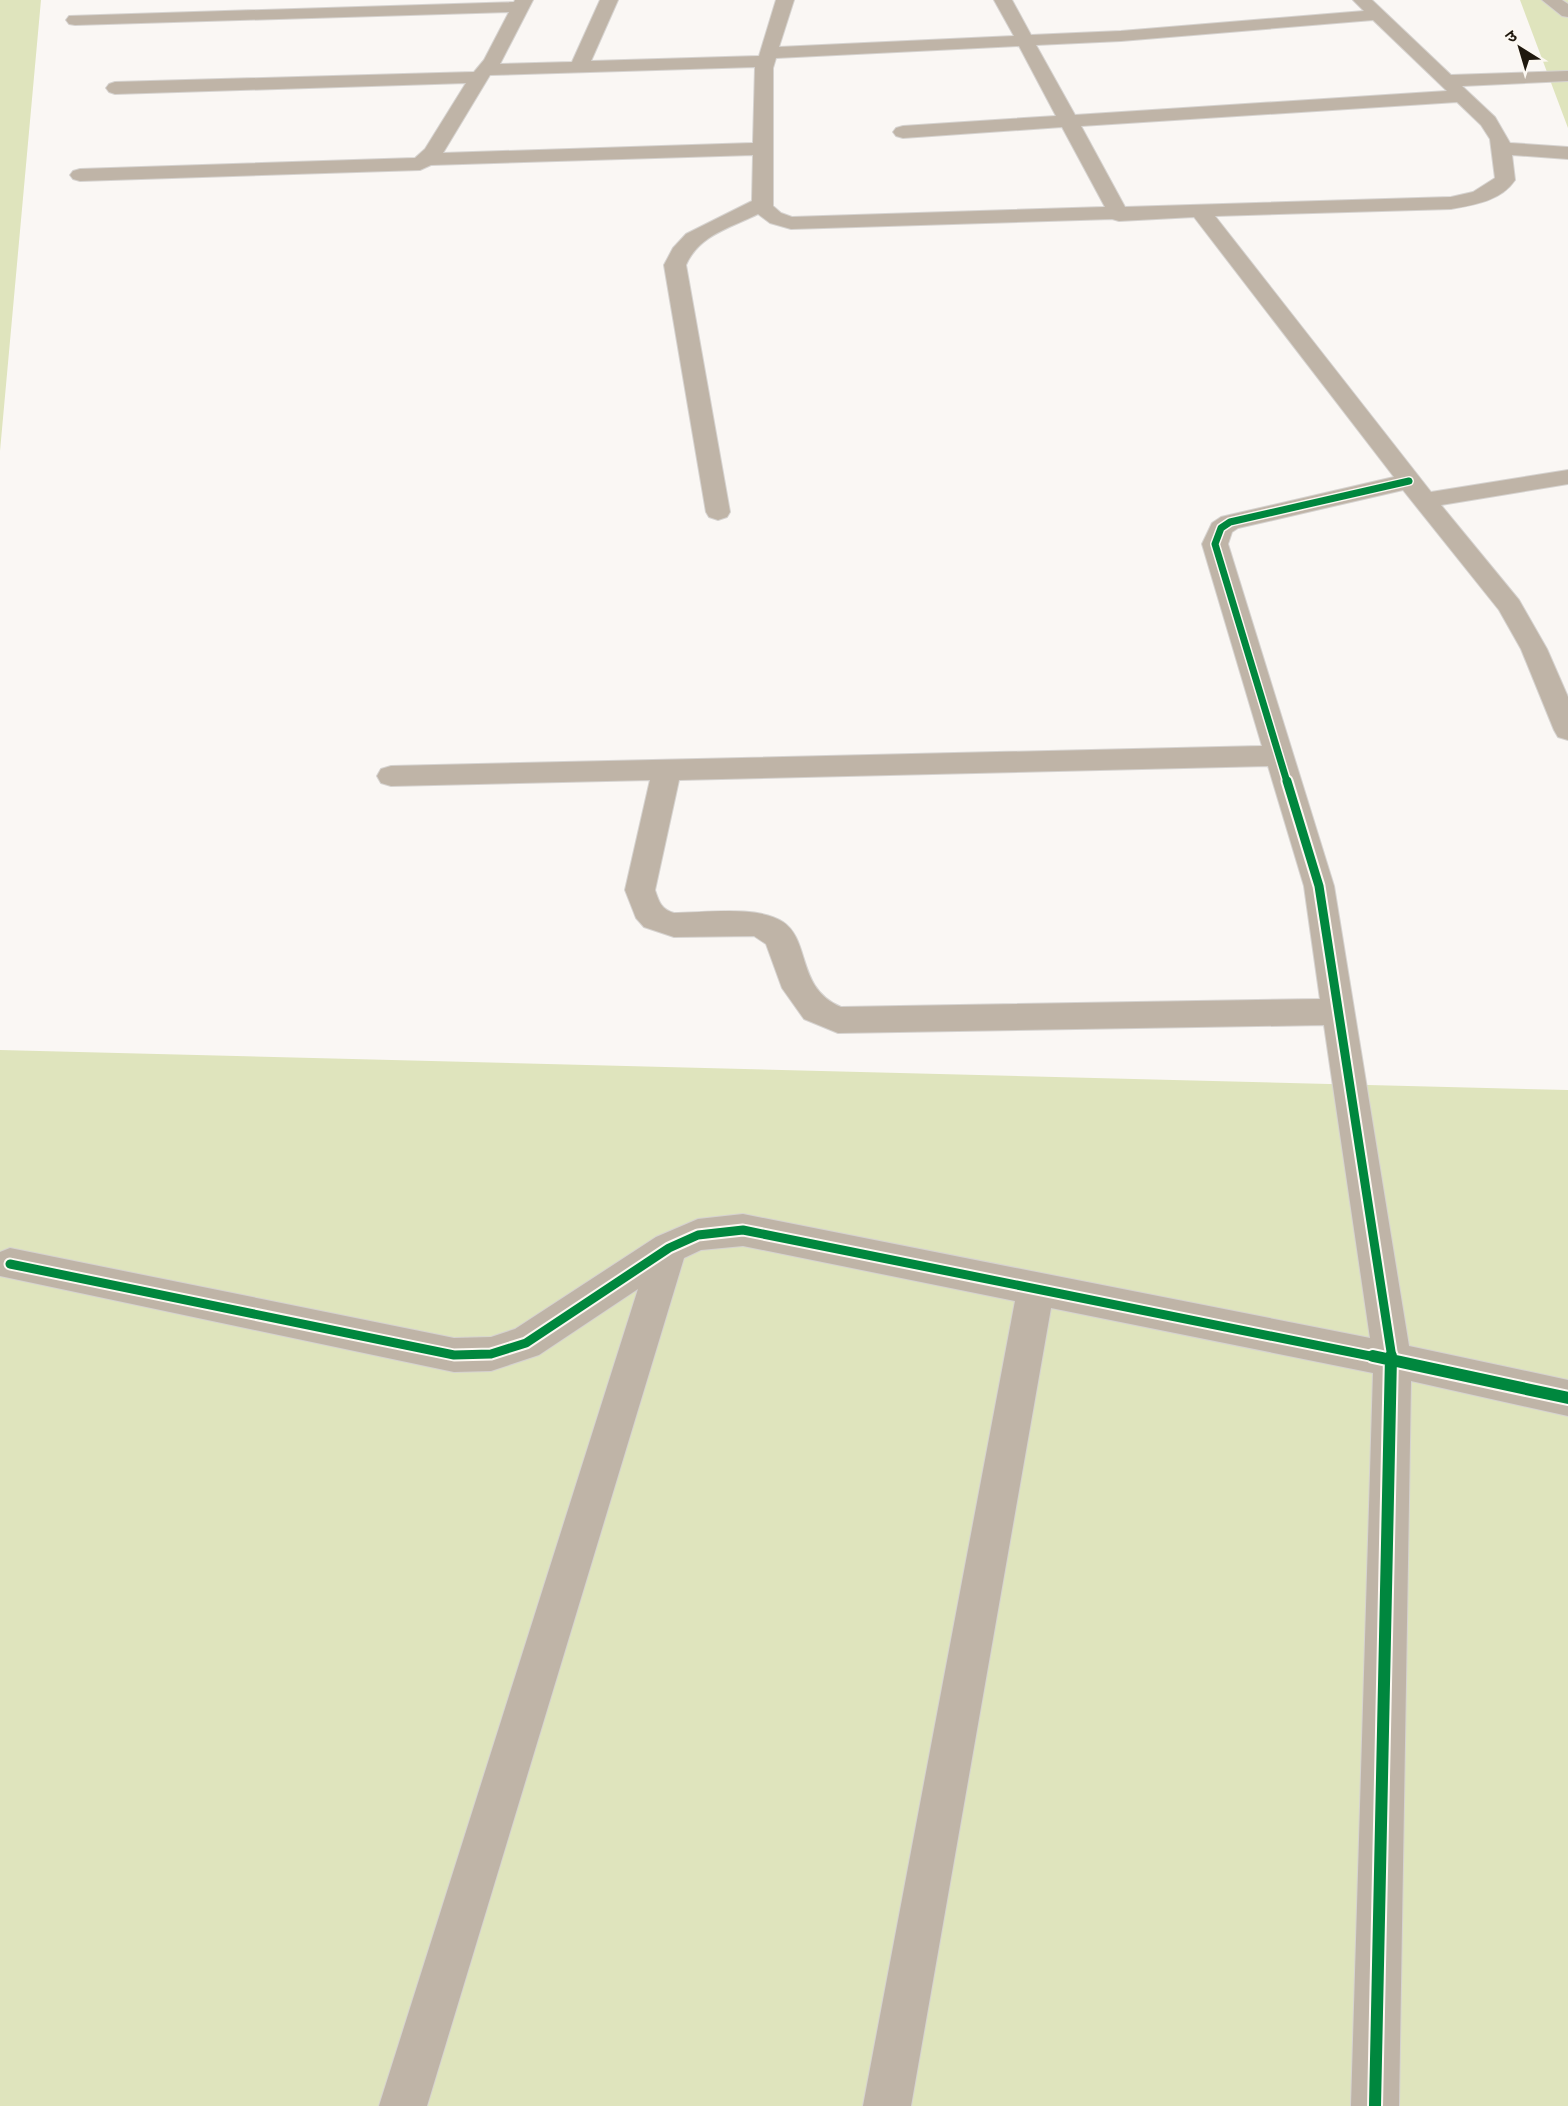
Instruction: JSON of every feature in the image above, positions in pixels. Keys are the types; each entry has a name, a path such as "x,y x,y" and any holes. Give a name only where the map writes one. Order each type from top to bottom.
{"street":[{"path":"196,17 222,0"},
{"path":"579,67 609,0"},
{"path":"785,0 764,68 762,204 767,213 774,218 791,223 1119,215 1451,203 1476,199 1490,193 1505,180 1500,139 1488,121 1362,0"},
{"path":"1004,0 1119,215"},
{"path":"1551,0 1568,12"},
{"path":"75,20 522,3 492,62 482,73 428,159 420,164 80,175"},
{"path":"114,88 482,73 768,57 1121,36 1377,15"},
{"path":"1446,81 1568,76"},
{"path":"903,132 1462,96"},
{"path":"1501,148 1568,153"},
{"path":"428,159 763,149"},
{"path":"718,512 675,265 683,248 693,238 762,204"},
{"path":"1200,212 1416,490 1510,606 1534,649 1568,730"},
{"path":"1375,2106 1392,1360 1319,886 1215,544 1221,528 1230,522 1416,490 1568,477"},
{"path":"391,776 1279,756"},
{"path":"667,770 640,890 646,910 655,919 674,925 756,924 771,930 780,938 798,988 815,1010 838,1020 1339,1012"},
{"path":"10,1264 454,1356 490,1354 526,1344 669,1248 698,1235 743,1230 1392,1360 1568,1398"},
{"path":"403,2106 669,1248"},
{"path":"887,2106 1036,1289"}],"green space":[{"path":"0,0 41,0 0,451"},
{"path":"1520,0 1568,0 1568,128"},
{"path":"0,1050 1568,1090 1568,2106 0,2106"}],"cycle path":[{"path":"1375,2106 1392,1360 1319,886 1215,544 1221,528 1230,522 1409,481"},
{"path":"10,1264 454,1355 491,1354 526,1343 669,1248 698,1235 743,1230 1392,1360 1568,1398"}]}
